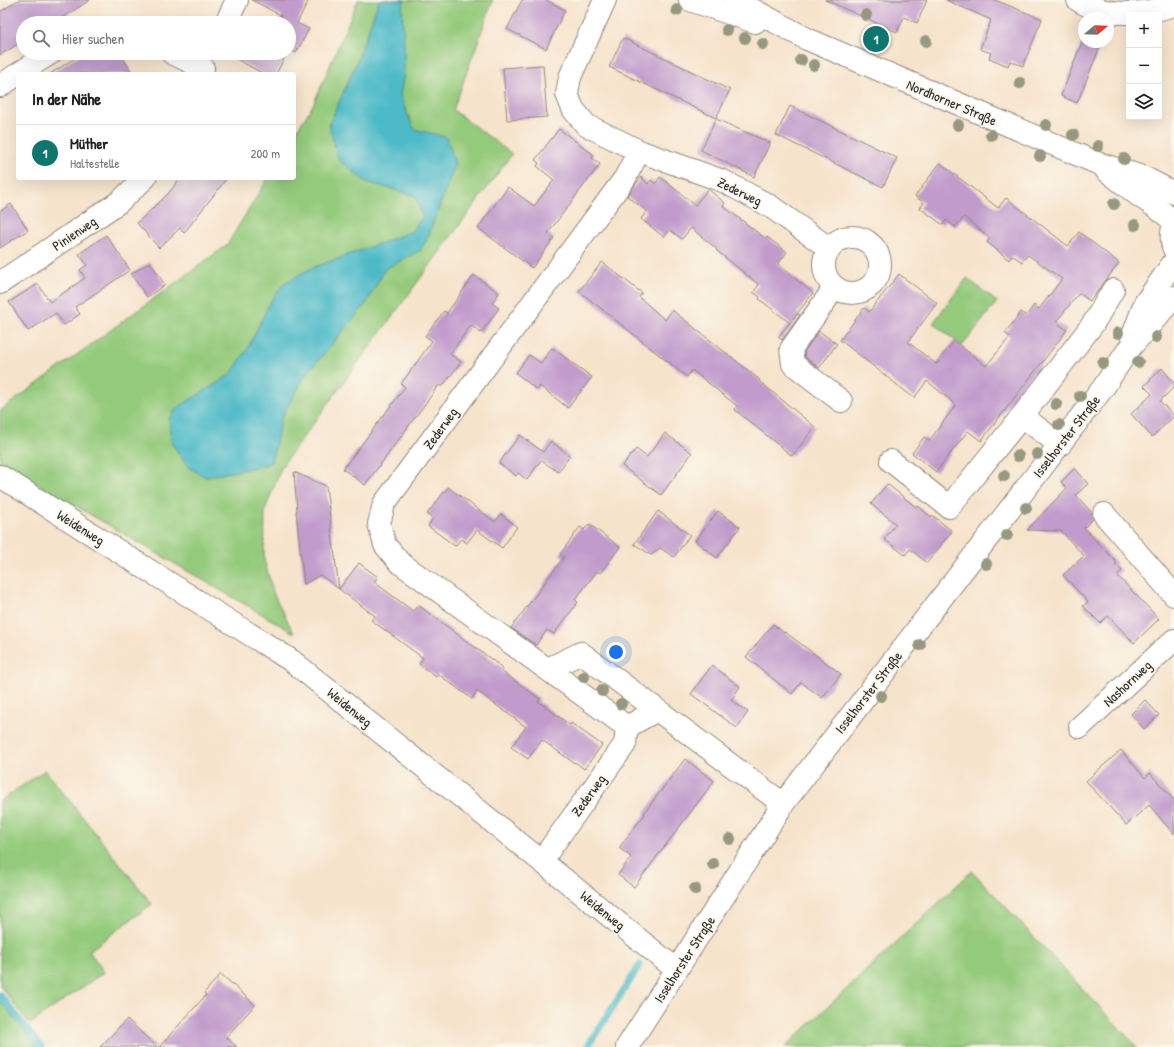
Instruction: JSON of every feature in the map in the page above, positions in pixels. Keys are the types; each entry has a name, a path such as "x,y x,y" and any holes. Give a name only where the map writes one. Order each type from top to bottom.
{"street":[{"path":"229,16 237,0"},
{"name":"Zederweg","path":"605,0 570,77 567,94 573,109 586,125 640,151 723,181 770,206 830,249"},
{"name":"Nordhorner Straße","path":"690,0 807,39 1097,163 1143,177 1174,192"},
{"name":"Nordhorner Straße","path":"735,0 807,39"},
{"path":"1078,0 1086,5 1103,11 1121,13 1143,12 1174,5"},
{"path":"21,72 40,60"},
{"path":"191,60 205,65"},
{"path":"0,86 16,75"},
{"name":"Zederweg","path":"542,860 625,744 627,727 399,562 385,545 379,524 384,504 625,178 640,151"},
{"name":"Nordhorner Straße","path":"1097,163 1138,196 1153,205 1174,222"},
{"name":"Pinienweg","path":"0,283 119,202 144,180"},
{"path":"1174,222 1172,232 1172,245 1174,249"},
{"path":"848,237 857,237 873,246 878,254 880,263 876,280 869,287 852,293 835,287 825,272 825,263 832,246 839,240 848,237"},
{"name":"Isselhorster Straße","path":"1128,350 1145,303 1174,262"},
{"path":"835,287 791,349 793,364 841,401"},
{"path":"891,461 949,507 1093,324 1113,290"},
{"name":"Isselhorster Straße","path":"627,1047 783,804 1060,445 1103,388 1128,350 1174,297"},
{"path":"1022,416 1060,445"},
{"name":"Weidenweg","path":"0,476 292,662 542,860 677,970"},
{"path":"1104,514 1174,595"},
{"name":"Nashornweg","path":"1080,727 1174,640"},
{"path":"548,669 581,653 783,804"},
{"path":"627,727 657,710"}],"green space":[{"path":"358,0 493,0 453,110 512,154 282,466 265,510 264,560 274,595 294,633 0,462 0,411 227,245 267,180 296,180 296,132 313,105"},
{"path":"967,278 997,302 962,346 933,323"},
{"path":"45,770 152,904 89,951 104,972 30,1024 0,986 0,801"},
{"path":"972,871 1137,1047 785,1047"},
{"path":"0,1001 37,1047 0,1047"}],"water":[{"path":"379,0 405,0 402,7 404,73 400,96 414,129 446,137 455,165 428,237 421,250 385,269 366,304 305,376 281,418 271,462 262,466 206,477 188,467 171,442 169,419 177,408 230,375 247,350 270,302 284,283 312,268 411,232 422,217 416,196 366,182 338,159 329,125 358,59"}],"building":[{"path":"18,0 90,0 65,16 16,16 16,45 0,55 0,12"},
{"path":"252,0 309,0 297,23 309,29 296,53 296,16 282,16"},
{"path":"522,0 546,0 565,10 546,49 507,29"},
{"path":"825,0 927,0 917,23 904,17 897,32"},
{"path":"946,0 995,0 1042,19 1023,66 1010,61 1008,66 989,58 991,53 980,49 991,20"},
{"path":"623,38 730,90 716,118 609,67"},
{"path":"1080,48 1100,48 1077,103 1061,96"},
{"path":"72,60 124,60 132,72 53,72"},
{"path":"238,60 283,60 277,72 260,72"},
{"path":"543,65 547,117 507,120 503,68"},
{"path":"790,106 897,158 883,187 776,135"},
{"path":"716,119 770,143 754,177 701,150"},
{"path":"559,129 594,155 592,158 600,164 548,233 554,238 532,268 478,228 508,187 534,206 554,180 537,166 539,163 535,160"},
{"path":"940,163 998,208 1006,198 1068,246 1079,232 1119,263 1090,301 1079,293 1056,322 1067,330 981,441 968,431 936,472 912,453 924,437 929,441 956,405 927,381 914,398 840,340 864,308 869,312 899,274 937,303 908,342 936,364 954,341 986,366 1010,337 1005,333 1021,312 1026,316 1034,305 1039,309 1062,279 1028,255 1022,262 1012,255 1009,260 987,242 990,238 964,217 955,227 946,220 943,225 920,208 924,203 915,196"},
{"path":"641,177 648,184 651,180 655,184 660,177 695,205 708,189 725,203 723,206 766,239 767,237 787,252 778,264 813,293 793,319 797,314 800,315 782,340 778,337 790,323 759,299 760,297 753,292 759,285 691,228 682,239 670,230 664,237 641,219 647,211 627,196"},
{"path":"178,180 225,180 184,233 180,228 159,248 137,223 168,194"},
{"path":"11,204 28,230 0,248 0,211"},
{"path":"106,235 130,270 75,307 80,314 64,325 56,313 28,331 9,302 38,284 50,302 85,278 80,270 87,265 79,254"},
{"path":"150,262 165,285 147,297 131,274"},
{"path":"602,262 642,293 639,297 665,320 672,310 760,380 759,381 815,427 792,456 735,410 737,406 692,370 687,377 579,291"},
{"path":"474,275 499,293 492,303 499,308 481,333 471,325 450,354 461,362 442,387 439,385 365,485 343,469 405,387 401,384 432,341 425,336 444,311 447,313"},
{"path":"819,331 837,344 819,368 805,357 804,352"},
{"path":"552,348 592,377 568,408 540,386 537,390 516,373 529,355 541,363"},
{"path":"1162,368 1174,383 1174,387 1160,401 1174,416 1152,437 1131,414 1152,394 1144,386"},
{"path":"665,433 692,453 661,495 622,466 636,449 647,457"},
{"path":"520,435 543,452 551,441 570,456 558,472 541,460 527,480 518,473 516,476 499,463"},
{"path":"1075,468 1088,484 1076,495 1092,513 1093,519 1084,528 1117,563 1115,564 1122,571 1117,575 1159,619 1134,643 1108,616 1100,623 1083,606 1088,602 1063,575 1084,556 1061,531 1027,530 1067,488 1061,482"},
{"path":"294,472 326,486 339,589 320,575 304,584 296,511"},
{"path":"887,484 916,507 918,506 931,517 932,515 952,531 927,563 910,549 905,555 884,539 896,524 871,504"},
{"path":"448,487 495,522 501,514 517,527 502,548 477,530 467,543 461,539 455,546 428,526 433,518 427,514"},
{"path":"658,511 690,535 674,557 660,548 651,555 634,544"},
{"path":"718,511 740,527 717,558 695,541"},
{"path":"589,524 620,547 600,573 597,571 575,600 578,602 554,634 547,630 536,645 511,628 564,557 560,554 580,527 584,530"},
{"path":"359,563 378,577 374,582 413,611 418,605 503,668 501,671 540,699 538,701 570,725 571,723 602,745 584,769 542,740 528,759 511,747 526,727 477,691 472,699 438,674 436,677 419,664 423,658 371,620 375,616 339,589"},
{"path":"773,624 841,674 822,698 801,682 792,694 746,657"},
{"path":"712,665 740,687 731,700 748,712 737,728 691,694"},
{"path":"1145,700 1159,715 1144,729 1131,714"},
{"path":"1121,750 1145,778 1150,773 1174,800 1174,834 1149,805 1126,825 1086,781"},
{"path":"685,759 714,781 634,887 618,875 631,857 619,848"},
{"path":"221,974 255,1005 226,1037 237,1047 159,1047 206,995 204,993"},
{"path":"127,1019 157,1047 100,1047"}],"waterway":[{"path":"587,1047 640,965"},
{"path":"0,995 41,1047"}],"place":[{"name":"Müther","path":"876,39"}]}
